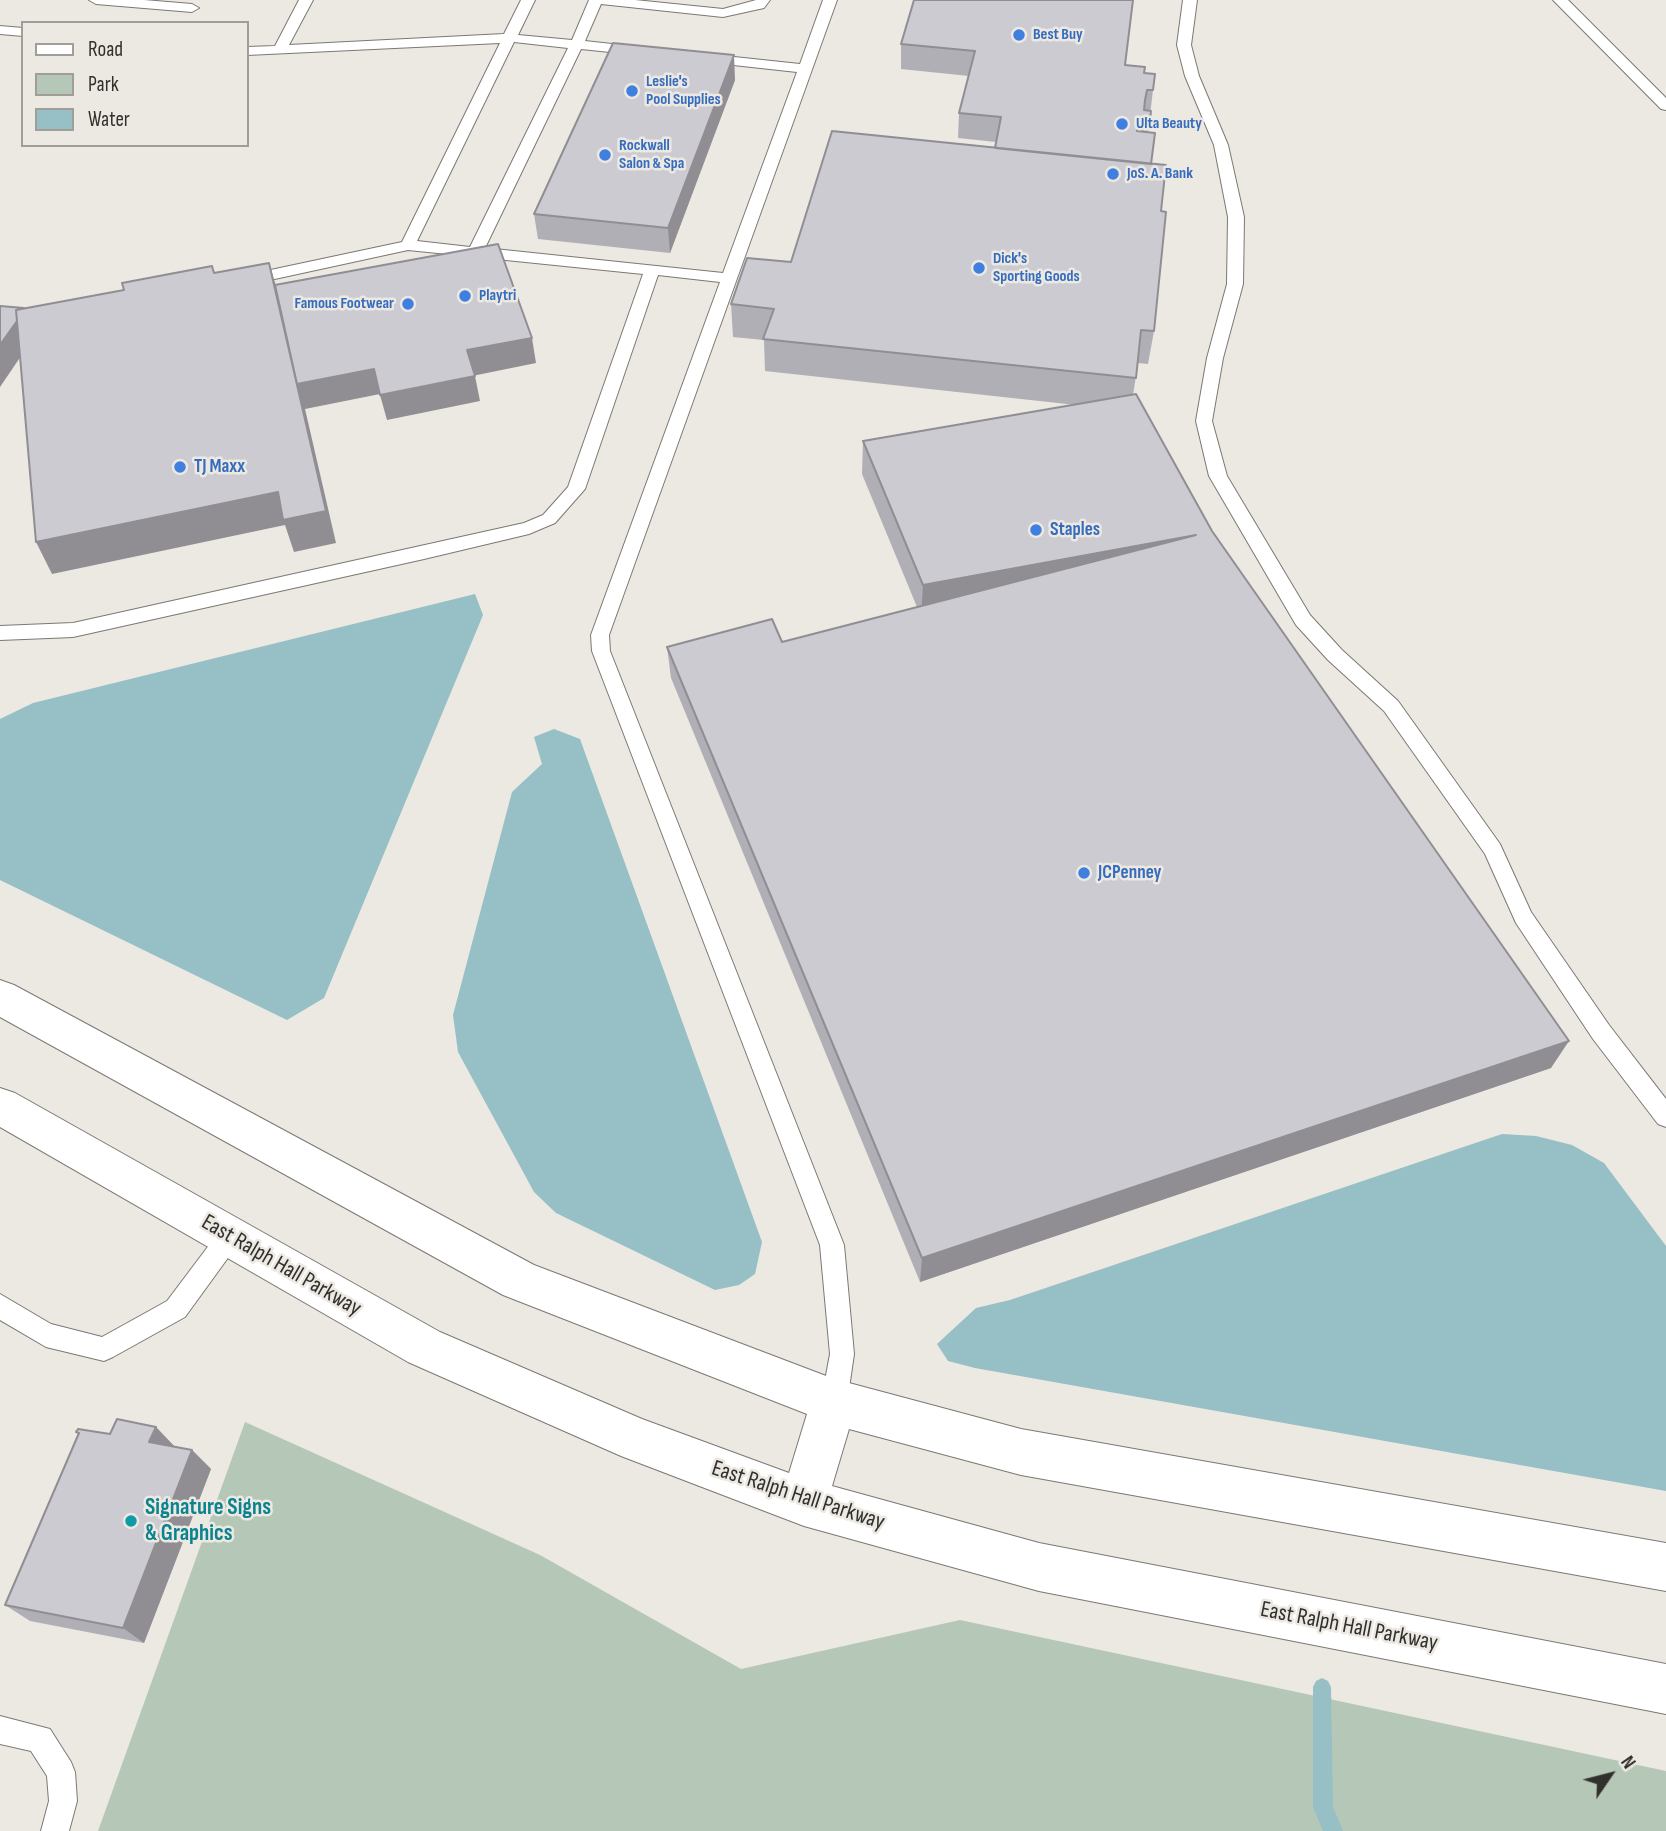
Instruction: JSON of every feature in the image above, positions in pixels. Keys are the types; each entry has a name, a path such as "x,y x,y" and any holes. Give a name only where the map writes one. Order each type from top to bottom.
{"main road":[{"path":"0,997 519,1280 834,1402 1021,1452 1666,1567"},
{"name":"East Ralph Hall Parkway","path":"0,1106 424,1347 637,1440 804,1502 1039,1567 1666,1689"},
{"path":"804,1502 834,1402"}],"lane":[{"path":"96,0 197,4"},
{"path":"279,50 306,0"},
{"path":"408,245 528,0"},
{"path":"475,252 596,0 723,13 759,5 764,0"},
{"path":"830,0 600,635 601,651 832,1245 842,1354 834,1402"},
{"path":"1190,0 1184,45 1192,76 1221,145 1236,217 1235,284 1215,358 1204,421 1218,476 1303,620 1391,706 1493,850 1523,917 1601,1032 1666,1116"},
{"path":"1559,0 1666,106"},
{"path":"181,21 197,4"},
{"path":"0,30 21,32"},
{"path":"248,51 510,38 658,53"},
{"path":"685,55 806,69"},
{"path":"226,284 408,245 729,278"},
{"path":"0,633 73,630 424,553 529,528 549,519 576,489 652,271"},
{"path":"0,1307 46,1335 104,1349 176,1309 230,1236"},
{"path":"0,1730 40,1739 61,1772 63,1801 55,1831"}],"green space":[{"path":"245,1422 540,1555 741,1669 960,1620 1666,1771 1666,1831 98,1831"}],"water":[{"path":"475,594 483,615 324,998 287,1020 0,880 0,719 33,703"},
{"path":"554,729 580,739 762,1242 755,1274 739,1285 715,1290 556,1213 534,1192 458,1052 453,1015 512,792 542,764 534,737"},
{"path":"1502,1134 1536,1136 1572,1145 1604,1163 1666,1246 1666,1491 975,1368 948,1361 937,1344 976,1308 1010,1300"}],"building":[{"path":"914,0 1133,0 1125,65 1145,67 1144,73 1155,74 1153,90 1147,90 1145,100 1144,110 1151,111 1149,128 1137,127 1137,131 1155,133 1151,164 995,148 1001,117 959,113 975,51 901,44"},
{"path":"613,43 734,55 668,228 534,214"},
{"name":"Dick's Sporting Goods","path":"832,131 1166,165 1161,211 1166,212 1154,331 1141,330 1136,378 763,339 774,309 731,304 747,258 791,262"},
{"path":"498,244 532,338 467,350 475,376 380,395 374,369 297,384 275,285"},
{"name":"TJ Maxx","path":"269,263 326,511 283,520 278,492 36,542 16,310 124,290 122,283 212,266 214,273"},
{"path":"0,306 24,308 16,310 17,321 0,345"},
{"name":"JCPenney","path":"1136,394 1212,531 1569,1041 922,1258 667,647 772,619 782,642 1196,535 923,585 863,441"},
{"name":"Signature Signs & Graphics","path":"117,1419 156,1427 149,1442 192,1450 123,1628 5,1605 79,1433 76,1432 78,1429 110,1434"}],"waterway":[{"path":"1322,1687 1323,1807 1333,1831"}],"place":[{"name":"Best Buy","path":"1019,35"},
{"name":"Leslie's Pool Supplies","path":"632,91"},
{"name":"Ulta Beauty","path":"1122,124"},
{"name":"Rockwall Salon & Spa","path":"605,155"},
{"name":"JoS. A. Bank","path":"1113,174"},
{"name":"Dick's Sporting Goods","path":"979,268"},
{"name":"Playtri","path":"465,296"},
{"name":"Famous Footwear","path":"408,304"},
{"name":"TJ Maxx","path":"180,467"},
{"name":"Staples","path":"1036,530"},
{"name":"JCPenney","path":"1084,873"},
{"name":"Signature Signs & Graphics","path":"131,1521"}]}
